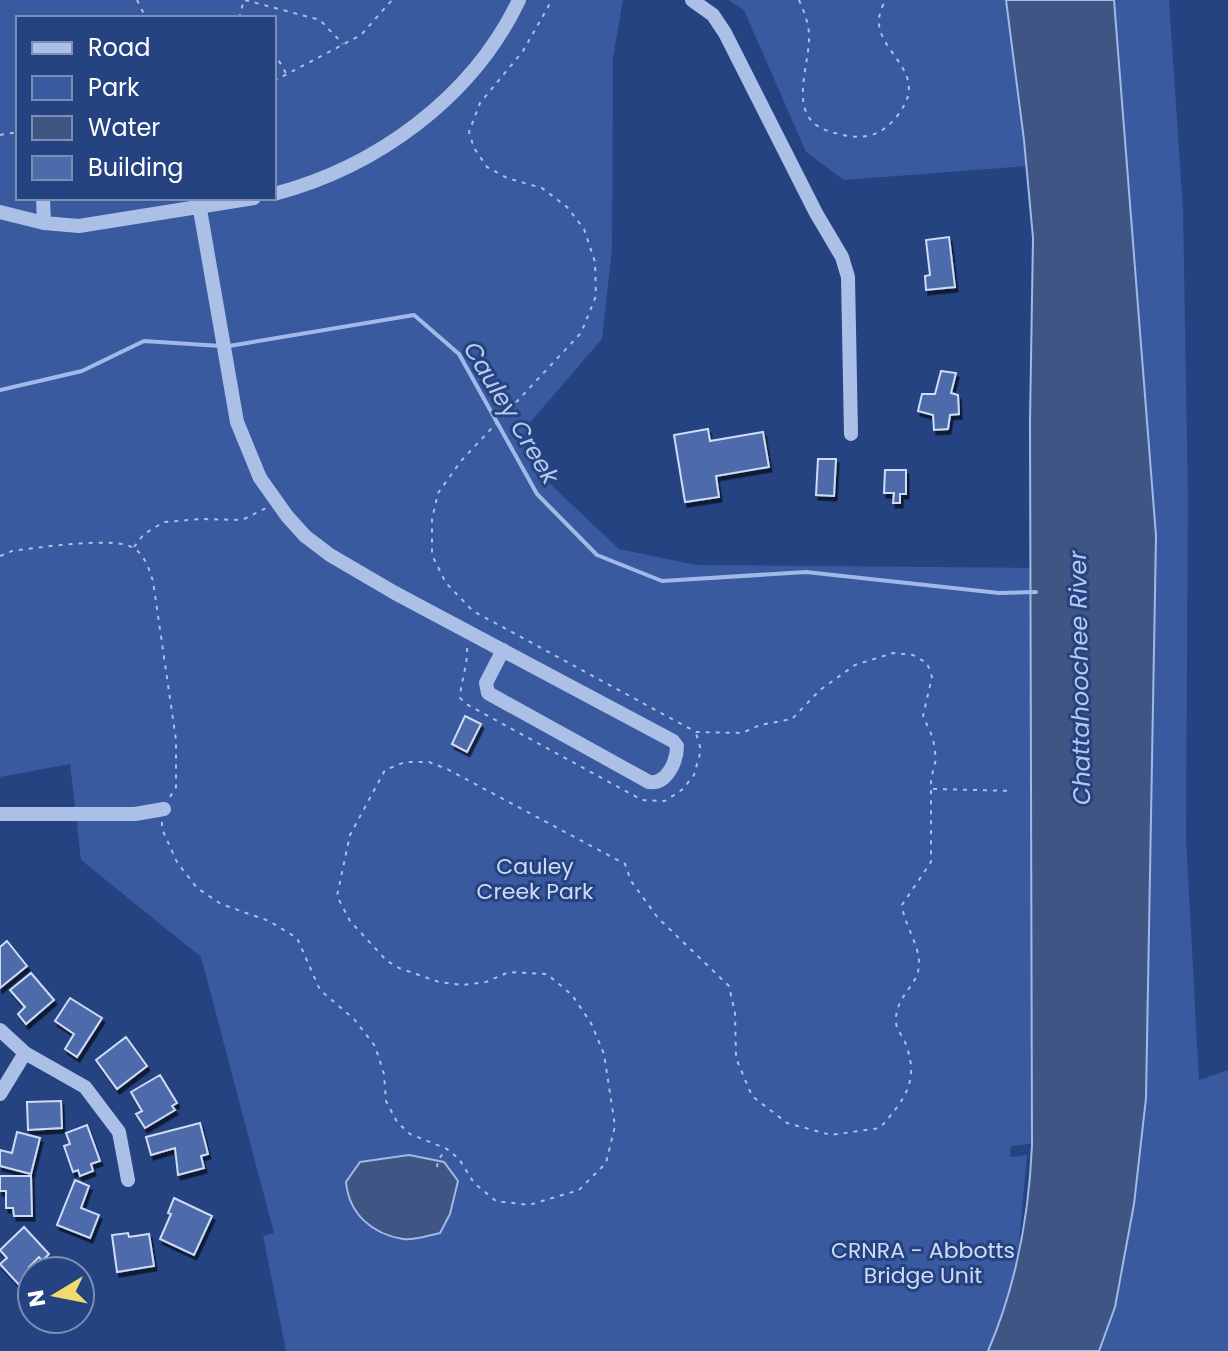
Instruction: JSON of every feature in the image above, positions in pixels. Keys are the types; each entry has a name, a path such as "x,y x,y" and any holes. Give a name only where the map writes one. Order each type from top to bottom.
{"street":[{"path":"276,193 313,183 403,135 472,76 505,29 519,0"},
{"path":"692,0 713,15 725,33 816,213 842,257 848,277 851,434"},
{"path":"43,200 44,223"},
{"path":"0,212 44,223 79,226 199,202 226,200"},
{"path":"199,202 237,422 260,478 305,536 330,555 395,593 503,650 673,741 677,754 664,780 649,782 488,693 486,683 503,650"},
{"path":"0,814 135,814 164,809"},
{"path":"0,1030 25,1053 85,1087 119,1132 128,1180"},
{"path":"0,1094 25,1053"}],"path":[{"path":"245,0 320,20 344,45"},
{"path":"276,80 361,35 392,0"},
{"path":"0,556 12,551 107,542 134,547 145,560 153,581 176,740 176,787 164,809 162,829 177,862 197,888 221,904 269,921 297,938 320,990 354,1019 375,1046 384,1074 386,1101 397,1122 410,1134 447,1149 459,1159 474,1183 496,1201 529,1205 579,1190 606,1163 615,1126 604,1054 591,1023 572,995 547,974 509,972 486,982 463,985 439,982 387,961 350,921 337,896 350,835 385,770 405,762 429,762 438,766 625,864 631,881 658,918 729,986 735,1013 736,1058 752,1096 787,1123 831,1135 880,1128 905,1099 913,1073 906,1043 896,1026 898,1001 911,986 919,966 902,905 931,862 935,749 923,716 932,677 927,663 913,655 893,653 855,665 820,690 792,719 760,725 742,733 696,732 473,611 446,583 432,555 432,519 438,493 461,461 581,333 596,296 595,262 584,229 567,207 542,188 507,178 487,167 474,148 469,132 480,103 523,51 552,0"},
{"path":"799,0 808,20 809,42 802,94 809,119 821,130 853,137 877,133 897,116 908,95 907,76 882,35 879,19 885,0"},
{"path":"276,56 287,75"},
{"path":"134,547 144,534 164,522 242,520 267,508"},
{"path":"462,639 468,650 460,698 642,800 665,801 683,789 694,775 701,750 696,732"},
{"path":"932,789 1013,791"},
{"path":"437,1167 438,1160 447,1149"}],"green space":[{"name":"Cauley Creek Park","path":"0,0 623,0 613,58 612,249 602,339 527,426 550,484 619,549 696,565 1047,568 1044,1142 1011,1146 1010,1157 1027,1155 1018,1256 988,1351 286,1351 263,1236 274,1233 201,957 81,860 70,764 0,777"},
{"path":"728,0 1019,0 1040,165 844,180 806,152 744,10"},
{"path":"1114,0 1169,0 1183,209 1188,499 1186,838 1199,1080 1228,1070 1228,1351 1099,1351 1115,1307 1134,1204 1146,1098 1156,536"}],"water":[{"name":"Chattahoochee River","path":"1006,0 1114,0 1156,536 1146,1098 1134,1204 1115,1307 1099,1351 988,1351 1006,1301 1019,1250 1028,1198 1032,1145 1030,420 1033,238"},
{"path":"409,1155 444,1162 458,1181 450,1214 440,1233 417,1239 392,1236 364,1221 352,1204 346,1182 360,1162"}],"building":[{"path":"949,237 955,287 926,290 925,276 930,275 926,240"},
{"path":"941,371 956,373 951,393 958,395 959,414 950,415 948,429 934,430 933,415 918,411 922,394 935,394"},
{"path":"708,429 710,441 763,432 769,467 716,476 719,497 685,502 674,435"},
{"path":"818,459 836,459 834,496 816,495"},
{"path":"885,470 906,470 906,494 900,494 900,503 893,503 894,493 884,493"},
{"path":"465,716 481,724 467,752 452,744"},
{"path":"7,941 27,966 0,988 0,947"},
{"path":"31,973 54,1000 26,1024 18,1014 25,1007 10,990"},
{"path":"70,998 102,1018 77,1057 65,1049 74,1034 55,1021"},
{"path":"126,1037 147,1066 117,1089 96,1060"},
{"path":"160,1075 177,1103 172,1106 175,1110 145,1128 136,1114 142,1111 131,1092"},
{"path":"61,1101 62,1128 28,1130 27,1102"},
{"path":"200,1123 208,1154 201,1156 204,1168 178,1175 175,1148 151,1155 146,1137"},
{"path":"87,1125 100,1161 91,1164 93,1171 80,1176 78,1170 73,1172 64,1146 70,1144 66,1133"},
{"path":"17,1132 40,1138 31,1174 0,1166 0,1150 12,1153"},
{"path":"0,1176 31,1176 32,1216 14,1216 13,1208 6,1208 6,1191 0,1191"},
{"path":"75,1180 89,1186 81,1208 99,1215 90,1238 57,1225"},
{"path":"174,1198 212,1216 194,1255 160,1239"},
{"path":"24,1227 49,1254 16,1255 16,1282 0,1264 7,1258 0,1250"},
{"path":"128,1233 129,1237 149,1234 154,1266 117,1272 112,1235"}],"waterway":[{"name":"Cauley Creek","path":"229,346 414,315 459,354 537,494 597,555 662,581 806,572 999,593 1036,592"},
{"name":"Cauley Creek","path":"0,390 82,371 144,341 221,346"}],"park label":[{"name":"CRNRA - Abbotts Bridge Unit","path":"923,1262"}]}
